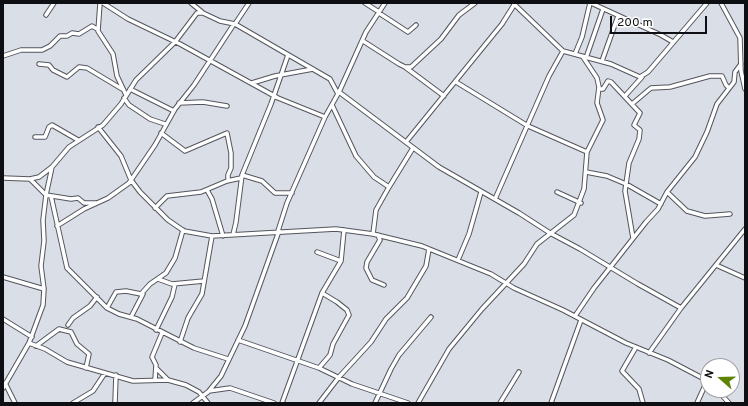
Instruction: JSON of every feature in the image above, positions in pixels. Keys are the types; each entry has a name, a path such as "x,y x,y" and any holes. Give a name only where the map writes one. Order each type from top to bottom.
{"street":[{"path":"46,15 54,3"},
{"path":"191,3 203,13 220,21 235,24 330,79 338,93 439,167 681,308"},
{"path":"197,8 200,3"},
{"path":"57,226 84,209 99,203 132,180 165,124 249,3"},
{"path":"365,3 408,32 416,25"},
{"path":"208,392 219,380 245,326 266,272 278,231 292,193 325,118 363,41 385,3"},
{"path":"576,54 582,37 590,3 657,33 673,42"},
{"path":"625,96 707,3"},
{"path":"721,3 740,38 741,64 745,89"},
{"path":"97,29 104,4 128,20 175,42 273,95 325,118"},
{"path":"404,67 411,67 416,64 440,39 459,15 472,4"},
{"path":"406,142 502,24 514,4 563,51 602,61 642,77"},
{"path":"585,57 603,9"},
{"path":"3,178 30,179 39,177 78,140 98,128 110,118 142,73 175,42 196,14 203,13"},
{"path":"602,61 618,16"},
{"path":"3,56 21,50 42,50 60,36 67,36 73,33 79,34 92,26 97,29 113,54 116,74 129,106 150,119 165,124"},
{"path":"363,41 404,67 444,96"},
{"path":"494,199 550,76 563,51"},
{"path":"233,235 236,222 241,176 288,55"},
{"path":"418,403 449,349 482,309 524,264 537,244 572,218 581,203 586,172 587,152 603,120 597,103 599,89 596,76 585,57"},
{"path":"39,64 49,65 53,70 67,77 79,67 88,68 123,90"},
{"path":"575,316 633,238 661,204 666,192 699,150 717,104 734,82 735,72 741,64"},
{"path":"252,83 280,75 313,69"},
{"path":"632,104 651,88 670,87 710,76 722,76 729,88"},
{"path":"599,89 604,89 609,81 640,113 634,126 640,132 629,163 626,184 626,204 633,238"},
{"path":"456,82 528,126 587,152"},
{"path":"130,89 174,111"},
{"path":"179,103 203,102 227,106"},
{"path":"332,105 346,139 356,156 374,177 389,187"},
{"path":"35,136 45,137 49,127 52,125 78,140"},
{"path":"98,128 121,156 132,180 155,208 168,220 183,230 201,235 223,236 326,228 378,235 429,249 458,260 575,316 636,348 665,358 700,377"},
{"path":"161,133 185,151 227,133 231,153 231,169 228,174 228,181"},
{"path":"372,234 376,210 414,148"},
{"path":"3,388 29,343 42,311 44,289 41,259 44,241 43,220 52,166"},
{"path":"586,172 607,176 626,184 661,204"},
{"path":"155,208 167,196 207,190 241,176 262,181 275,193 292,193"},
{"path":"30,179 48,196 67,268 107,308 131,317 180,342 228,359"},
{"path":"207,190 212,199 223,236"},
{"path":"458,260 469,234 481,192"},
{"path":"557,192 581,203"},
{"path":"666,192 687,211 705,216 730,214"},
{"path":"48,196 79,198 87,204 99,203"},
{"path":"650,353 681,308 745,229"},
{"path":"131,317 150,284 168,270 174,260 183,230"},
{"path":"282,403 322,293 341,261 344,230"},
{"path":"378,235 380,240 366,268 372,280 384,285"},
{"path":"180,342 188,318 202,294 212,236"},
{"path":"319,403 339,377 371,342 386,319 407,298 426,266 429,249"},
{"path":"317,252 341,261"},
{"path":"716,265 745,278"},
{"path":"3,277 44,289"},
{"path":"158,279 175,284 204,281"},
{"path":"156,330 172,297 175,284"},
{"path":"107,308 117,291 143,294"},
{"path":"319,368 330,355 349,315 349,313 337,302 322,293"},
{"path":"68,325 73,318 90,306 97,297"},
{"path":"375,403 399,355 431,317"},
{"path":"3,319 32,337"},
{"path":"551,403 581,320"},
{"path":"36,346 59,329 71,332 77,344 89,354 86,368"},
{"path":"155,380 156,368 152,357 162,333"},
{"path":"238,340 319,368 379,394 408,403"},
{"path":"29,343 67,362 86,368 133,380 168,380 186,385 202,395 208,403"},
{"path":"636,348 622,371 639,389 643,403"},
{"path":"156,368 168,380"},
{"path":"500,403 519,372"},
{"path":"73,403 93,391 105,373"},
{"path":"115,403 116,375"},
{"path":"5,383 15,403"},
{"path":"194,403 202,395 208,392 230,388 274,403"}]}
